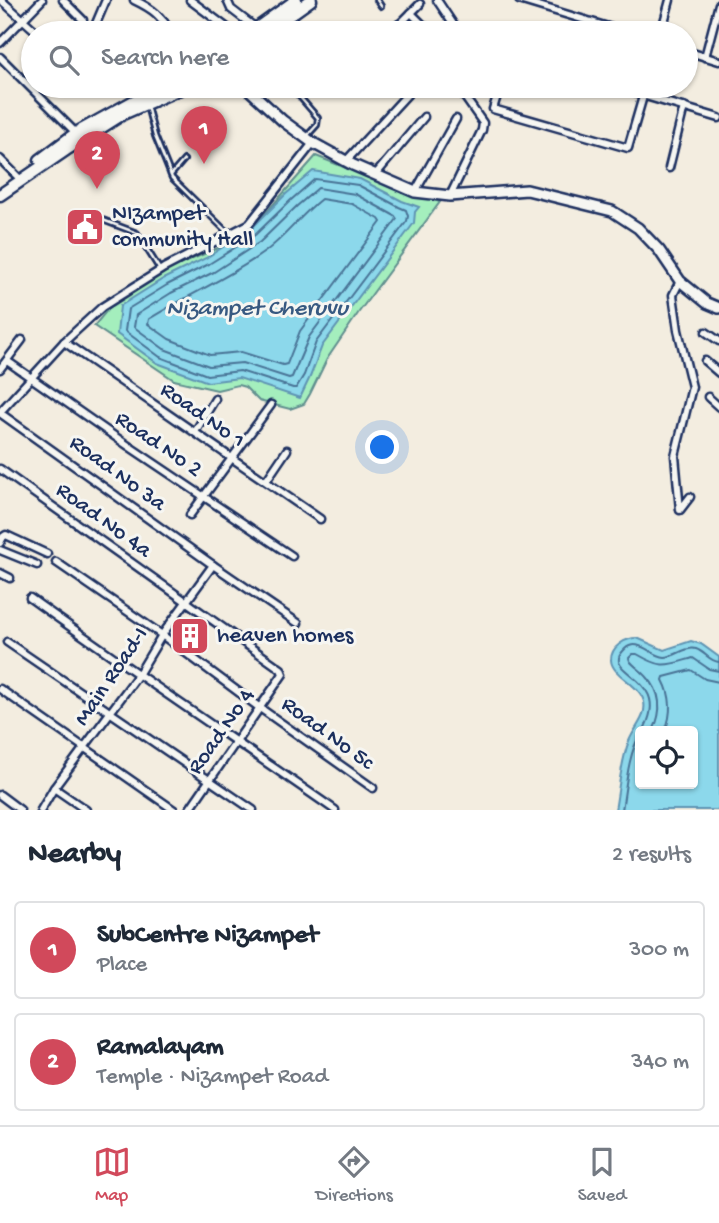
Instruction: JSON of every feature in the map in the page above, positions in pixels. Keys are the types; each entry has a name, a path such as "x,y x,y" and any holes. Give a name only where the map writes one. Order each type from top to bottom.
{"main road":[{"path":"271,21 296,0"},
{"path":"276,21 310,0"},
{"path":"0,189 76,134 140,98"},
{"path":"0,195 123,114 155,98"}],"street":[{"path":"1,0 23,19 42,0"},
{"path":"63,0 83,20"},
{"path":"97,21 106,0"},
{"path":"134,0 150,8 163,21"},
{"path":"190,0 218,21"},
{"path":"228,0 231,9 245,21"},
{"path":"437,0 451,21"},
{"path":"519,0 588,21"},
{"path":"664,21 670,0"},
{"path":"402,21 420,4"},
{"path":"705,57 719,4"},
{"path":"411,13 419,21"},
{"path":"0,43 21,21"},
{"path":"698,55 719,61"},
{"path":"0,57 21,78"},
{"path":"40,98 76,134"},
{"path":"259,98 309,140 346,161 415,192 450,196 527,190 612,211 638,228 659,250 680,281 707,303 719,308"},
{"path":"346,161 404,98"},
{"path":"450,196 482,130 483,122 466,98"},
{"path":"496,98 493,109 628,148 642,98"},
{"path":"653,98 719,118"},
{"path":"669,167 684,107"},
{"path":"376,174 424,117"},
{"path":"415,192 456,119"},
{"path":"0,412 64,342 102,307 160,270 249,224 309,140"},
{"path":"0,159 18,177"},
{"path":"680,281 673,295 679,338 692,387 675,456 680,510 690,497"},
{"path":"706,332 719,341"},
{"path":"0,369 22,340"},
{"name":"Road No 1","path":"64,342 320,519"},
{"name":"Road No 2","path":"7,360 292,556"},
{"path":"705,361 719,373"},
{"path":"708,397 719,407"},
{"path":"195,432 215,399"},
{"path":"190,514 271,405"},
{"name":"Road No 3a","path":"0,412 298,623"},
{"path":"266,481 287,450"},
{"name":"Road No 4a","path":"0,468 281,668 283,674"},
{"path":"0,543 6,535 47,554"},
{"path":"0,550 37,565"},
{"name":"Road No 5c","path":"56,562 373,788"},
{"name":"Main Road-I","path":"41,810 213,565"},
{"path":"0,573 10,578"},
{"path":"30,598 335,810"},
{"path":"7,642 253,810"},
{"name":"Road No 4","path":"190,810 283,674"},
{"path":"0,690 174,810"},
{"path":"54,788 86,810"},
{"path":"0,795 20,810"}],"lane":[{"path":"377,0 381,5"},
{"path":"301,98 316,114 318,121 309,140"},
{"path":"146,103 171,175 227,232"},
{"path":"171,175 184,160"},
{"path":"86,214 137,233 160,270"}],"green space":[{"name":"Nizampet Cheruvu","path":"316,156 440,202 327,359 304,404 290,409 259,401 245,387 238,385 217,390 174,380 94,326 113,303 162,272 230,243 250,231"}],"water":[{"name":"Nizampet Cheruvu","path":"313,171 360,179 419,207 415,212 414,223 322,346 300,398 239,378 208,382 157,363 117,334 120,306 163,279 206,258 251,229"},
{"path":"637,638 664,650 691,641 701,644 719,657 719,810 615,810 626,749 635,729 635,789 698,789 698,726 637,726 642,718 644,702 637,690 616,671 611,660 616,647 624,641"}],"place":[{"name":"SubCentre Nizampet","path":"204,164"},
{"name":"Ramalayam","path":"97,189"},
{"name":"NIzampet community Hall","path":"85,227"},
{"name":"heaven homes","path":"190,636"}]}
